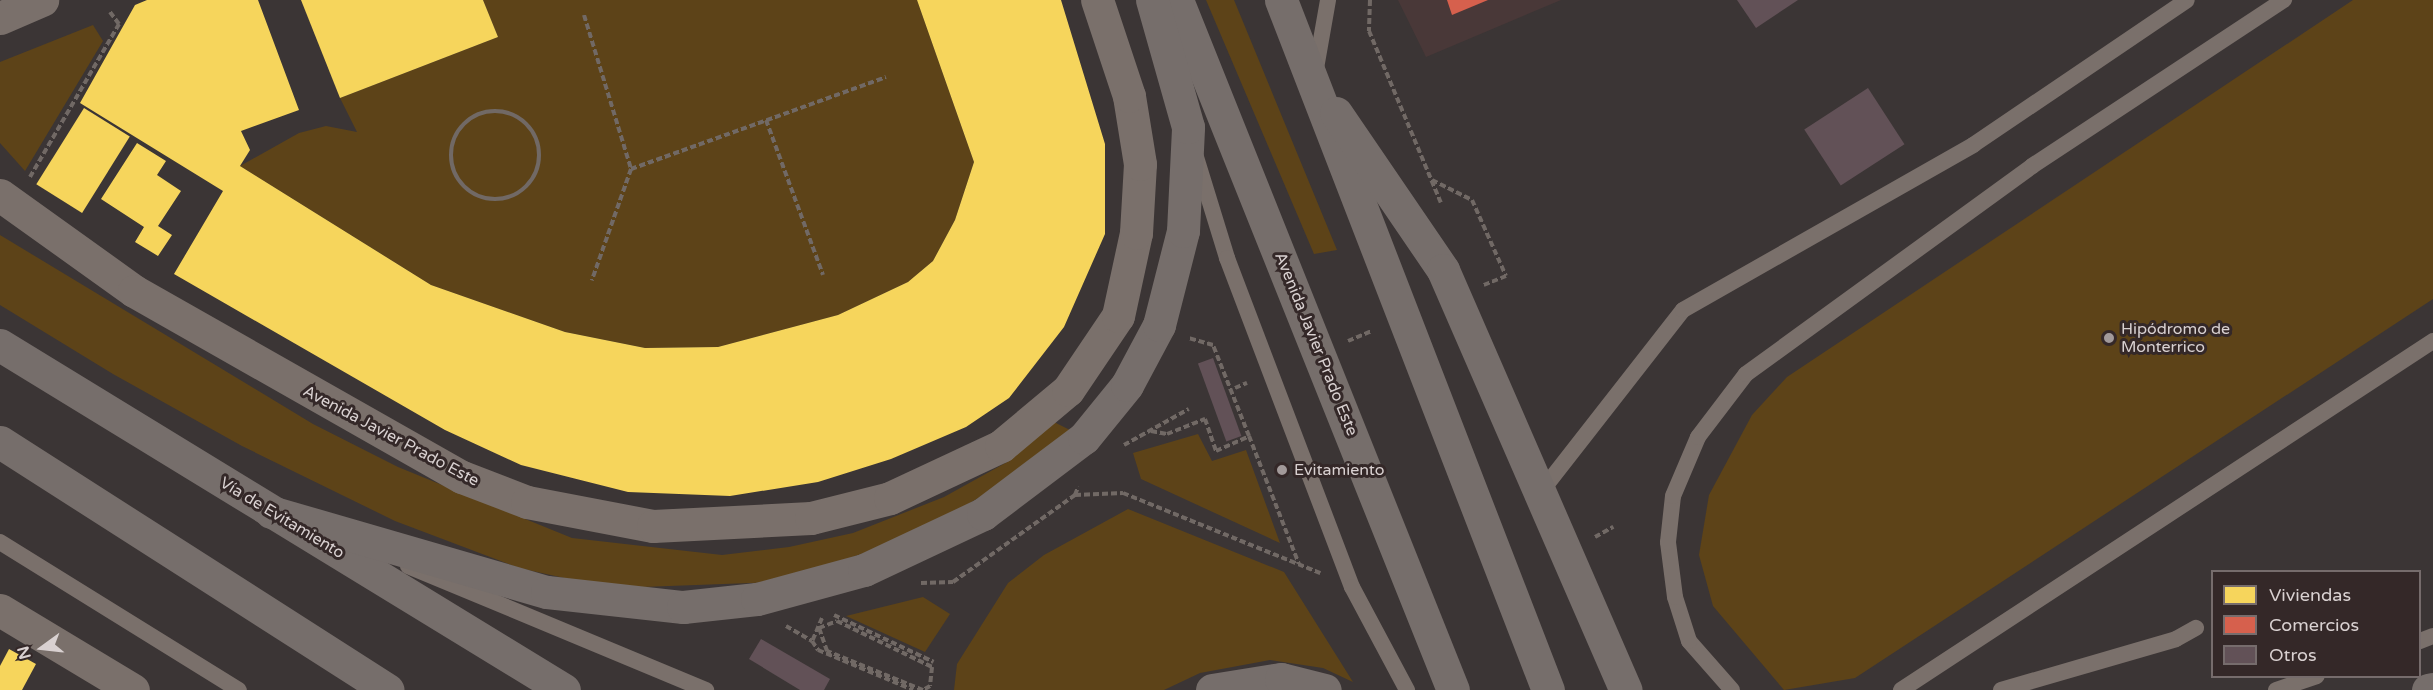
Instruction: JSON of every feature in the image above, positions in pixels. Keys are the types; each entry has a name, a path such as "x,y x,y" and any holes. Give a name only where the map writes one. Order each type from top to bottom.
{"highway":[{"path":"271,512 475,574 624,604 683,607 757,599 873,566 952,530 1036,479 1084,438 1127,385 1159,326 1184,231 1188,127 1152,0"},
{"name":"Avenida Javier Prado Este","path":"1178,0 1453,690"},
{"path":"1281,0 1548,690"},
{"path":"1314,84 1443,270 1626,690"},
{"name":"Vía de Evitamiento","path":"0,345 564,690"},
{"path":"0,442 388,690"},
{"path":"1212,690 1281,679 1325,690"},
{"path":"2428,690 2433,689"}],"street":[{"path":"0,18 42,0"},
{"name":"Avenida Javier Prado Este","path":"0,195 134,291 462,477 547,507 653,526 811,518 890,498 1001,446 1068,390 1118,316 1136,233 1140,164 1129,96 1097,0"},
{"path":"0,610 133,690"}],"lane":[{"path":"1314,84 1328,0"},
{"path":"1540,493 1683,310 1973,145 2187,0"},
{"path":"1732,690 1689,641 1675,597 1668,542 1673,496 1698,437 1746,374 2032,166 2284,0"},
{"path":"1188,127 1227,258 1352,587 1407,690"},
{"path":"1901,690 2433,341"},
{"path":"271,512 706,690"},
{"path":"0,542 239,690"},
{"path":"2001,690 2176,639 2196,628"},
{"path":"2276,690 2311,678"}],"path":[{"path":"30,178 119,24 110,12"},
{"path":"584,15 631,169 592,280"},
{"path":"631,169 886,77"},
{"path":"494,111 527,126 538,160 527,185 503,199 489,199 475,195 455,176 452,146 466,121 494,111"},
{"path":"766,120 823,275"},
{"path":"1432,180 1472,200 1506,276"},
{"path":"1177,335 1213,345 1300,565"},
{"path":"1189,410 1150,431 1167,434 1205,418 1216,450 1249,436"},
{"path":"1075,495 1123,493 1352,587"},
{"path":"913,690 818,650 812,641 815,626 822,617 837,615 933,664"},
{"path":"837,621 933,664 930,686 923,690 827,651 819,628 837,621"}],"shaded area":[{"path":"483,0 917,0 974,162 955,220 933,261 908,282 838,315 718,347 645,348 565,332 431,285 240,166 299,133 326,126 357,132 340,98 498,37"},
{"path":"1206,0 1234,0 1337,250 1314,254"},
{"path":"1398,0 1561,0 1426,57"},
{"name":"Hipódromo de Monterrico","path":"2353,0 2433,0 2433,299 1855,678 1784,690 1713,606 1699,555 1709,495 1752,415 1787,377"},
{"path":"93,25 103,41 25,171 0,143 0,62"},
{"path":"0,235 313,424 398,467 572,538 722,555 789,547 853,533 944,497 1009,461 1052,421 1070,430 1034,465 914,536 779,582 642,587 578,581 519,568 395,521 242,446 113,374 0,305"},
{"path":"1198,434 1212,461 1246,450 1280,543 1141,479 1133,453"},
{"path":"1128,509 1284,572 1353,682 1323,668 1270,660 1200,673 1164,690 954,690 957,664 1008,583 1044,555"},
{"path":"923,597 950,614 925,652 846,616"}],"building: Viviendas":[{"path":"147,0 258,0 299,110 241,131 250,150 240,166 431,285 565,332 645,348 718,347 838,315 908,282 933,261 955,220 974,162 917,0 1061,0 1105,144 1105,234 1064,327 1009,398 966,427 891,459 818,482 730,496 628,492 521,465 445,430 174,274 223,191 80,103 135,5"},
{"path":"301,0 483,0 498,37 340,98"},
{"path":"84,108 130,137 82,213 36,184"},
{"path":"137,143 166,161 157,175 181,191 158,226 172,235 158,256 135,242 144,227 101,199"},
{"path":"9,649 36,664 22,690 0,690 0,666"}],"building: Comercios":[{"path":"1447,0 1488,0 1452,15"}],"building: Otros":[{"path":"1737,0 1798,0 1756,28"},
{"path":"1868,88 1904,144 1841,186 1804,129"},
{"path":"1213,358 1241,436 1226,441 1198,363"},
{"path":"761,639 830,679 824,690 800,690 749,659"}],"place":[{"name":"Hipódromo de Monterrico","path":"2109,338"},
{"name":"Evitamiento","path":"1282,470"}]}
